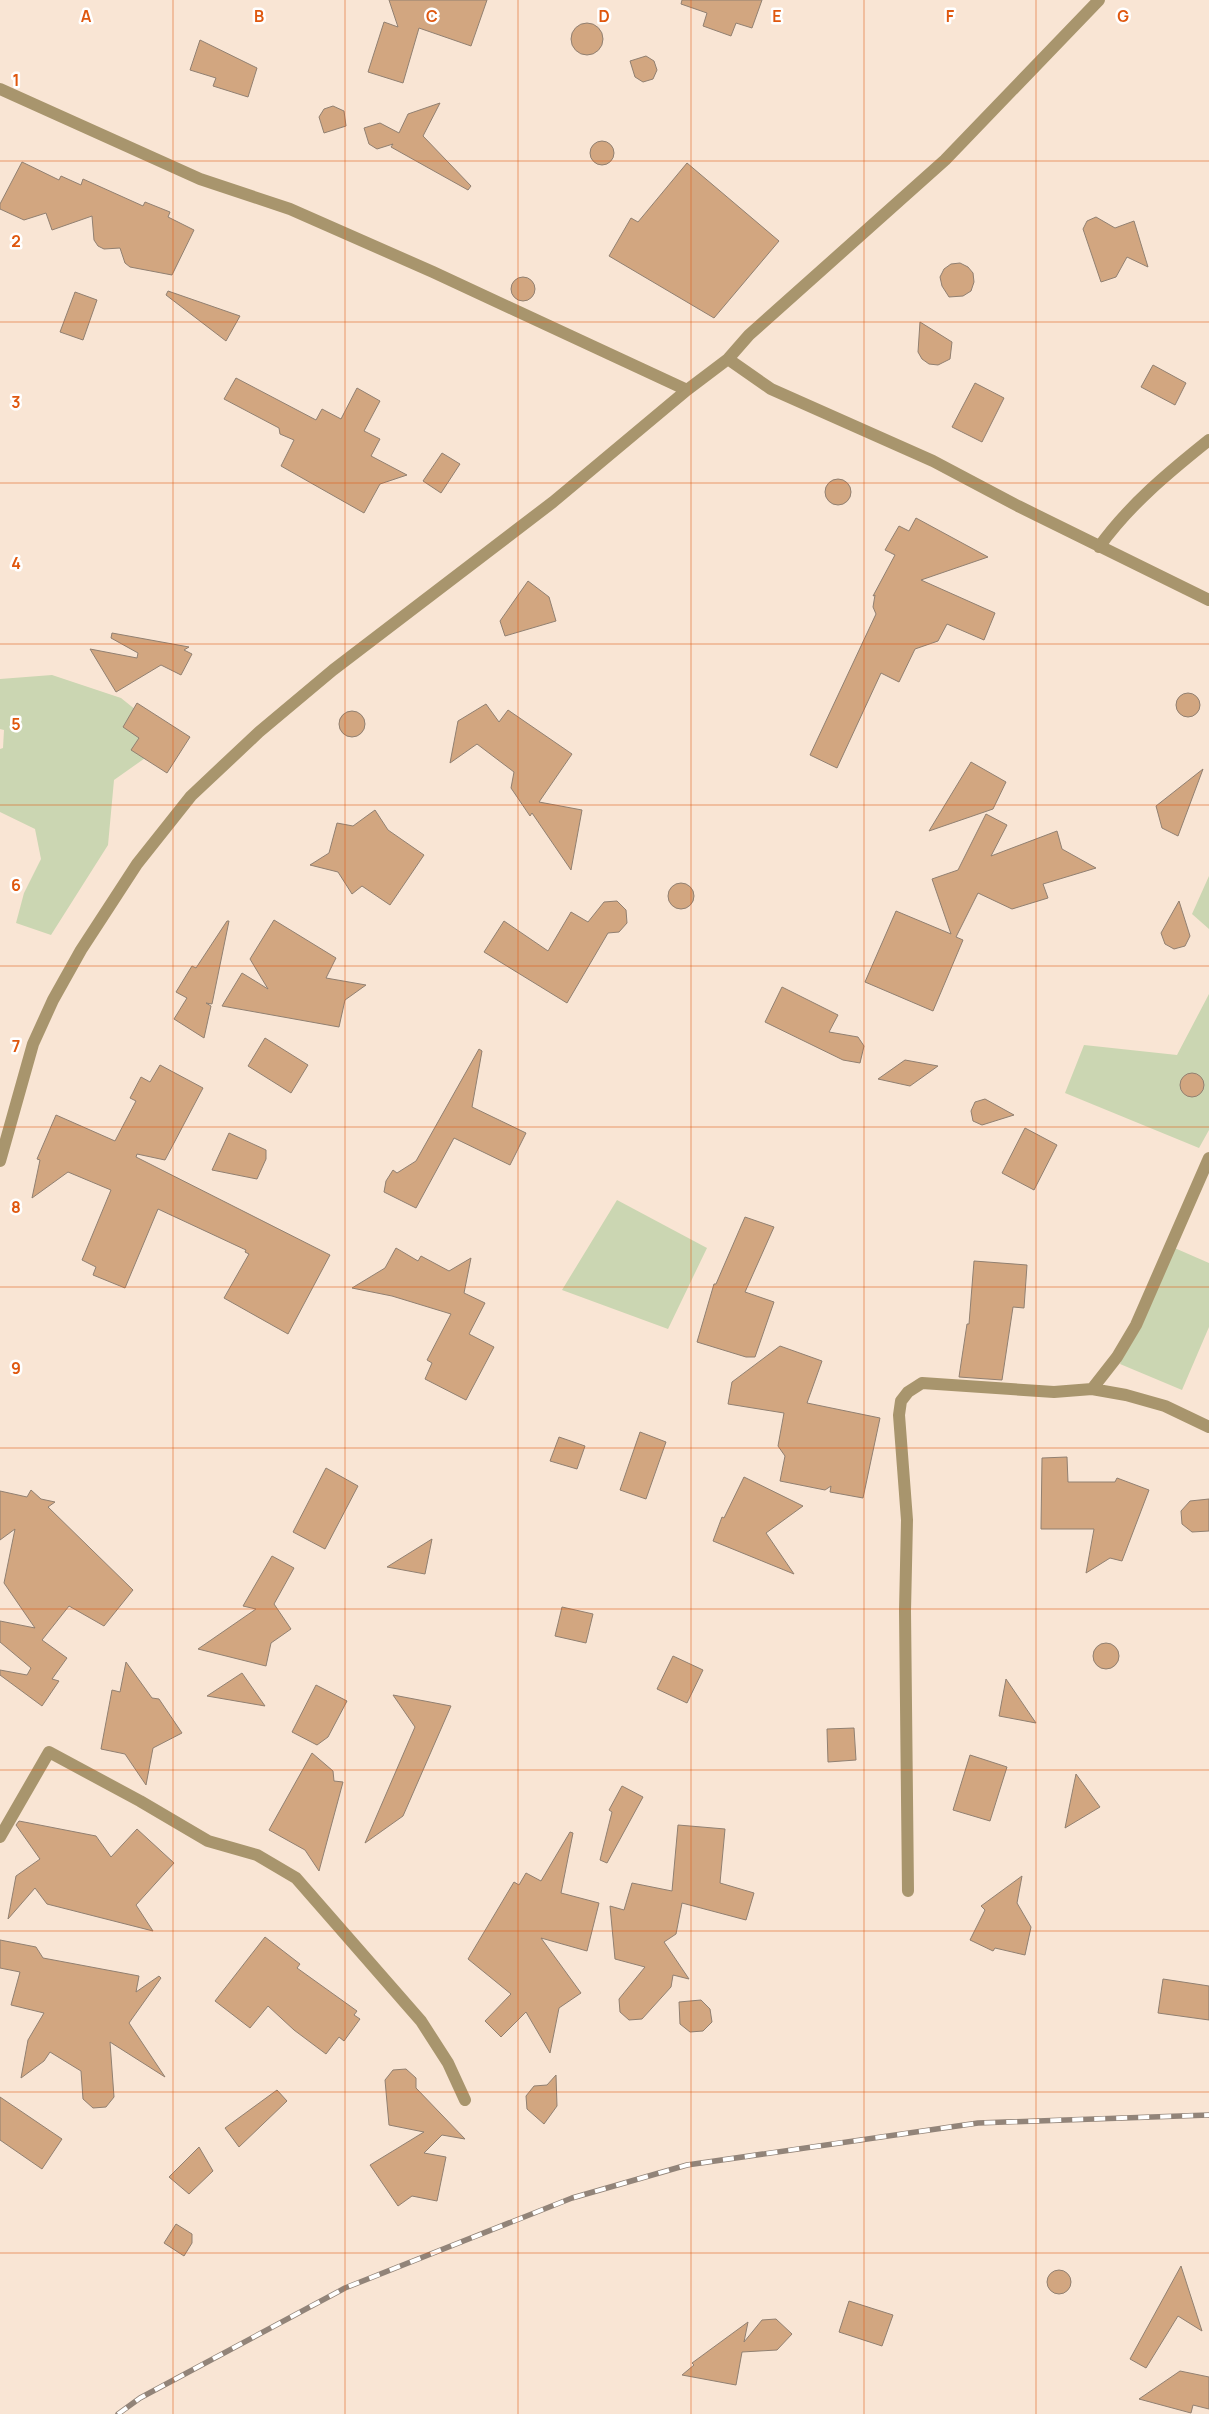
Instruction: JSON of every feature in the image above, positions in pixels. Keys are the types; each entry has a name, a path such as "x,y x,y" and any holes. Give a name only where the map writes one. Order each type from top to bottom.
{"street":[{"path":"0,1161 33,1044 53,1000 81,950 137,864 191,796 259,732 326,676 553,502 687,390 728,359 749,335 946,160 1099,0"},
{"path":"2,93 200,179 290,209 442,276 687,390"},
{"path":"728,359 771,389 933,461 1099,547 1209,600"},
{"path":"1099,547 1129,511 1157,482 1209,440"},
{"path":"1092,1389 1117,1357 1136,1325 1209,1158"},
{"path":"908,1891 905,1611 907,1520 898,1430 901,1401 908,1392 922,1383 1054,1392 1092,1389 1126,1395 1165,1406 1209,1427"},
{"path":"0,1837 49,1752 140,1801 208,1841 257,1855 296,1878 421,2021 448,2063 465,2100"}],"green space":[{"path":"52,675 121,698 172,739 114,780 108,845 51,935 16,923 24,893 41,859 35,829 0,812 0,749 3,748 4,730 0,729 0,679"},
{"path":"1209,876 1209,929 1192,914"},
{"path":"1209,994 1209,1130 1199,1148 1065,1093 1084,1045 1177,1055"},
{"path":"617,1200 707,1248 668,1329 562,1290"},
{"path":"1170,1246 1209,1263 1209,1327 1182,1390 1120,1364"}],"building":[{"path":"389,0 487,0 471,46 419,28 403,83 368,72 384,22 398,27"},
{"path":"682,0 762,0 752,28 736,23 731,36 703,26 707,13 681,4"},
{"path":"587,23 593,24 598,28 602,33 602,45 598,50 593,54 587,55 581,54 576,50 572,45 571,39 572,33 576,28 581,24"},
{"path":"200,40 257,68 248,97 213,86 216,78 190,70"},
{"path":"646,56 654,61 657,70 653,79 643,82 635,77 630,61"},
{"path":"440,103 423,136 471,186 468,190 391,147 393,144 377,149 369,144 364,128 380,123 399,133 408,114"},
{"path":"333,106 344,111 346,126 324,133 319,117 324,109"},
{"path":"602,141 611,144 614,153 611,162 602,165 593,162 590,153 593,144"},
{"path":"22,162 59,180 61,176 81,185 83,179 143,206 145,202 170,212 168,217 194,230 172,275 130,267 125,263 120,248 104,249 98,246 94,240 92,216 52,230 46,213 24,220 0,209 0,204"},
{"path":"687,163 779,241 714,318 609,256 631,218 638,222"},
{"path":"1096,217 1115,228 1134,221 1148,267 1127,257 1116,277 1101,282 1083,229 1087,221"},
{"path":"960,263 968,267 973,273 974,282 971,291 963,296 949,297 942,286 940,277 944,269 951,264"},
{"path":"523,277 532,280 535,289 532,298 523,301 514,298 511,289 514,280"},
{"path":"168,291 240,316 226,341 166,295"},
{"path":"75,292 97,300 83,340 60,332"},
{"path":"920,322 952,342 950,359 938,365 929,364 922,359 918,352"},
{"path":"1153,365 1186,383 1175,405 1141,387"},
{"path":"236,378 316,420 322,409 341,419 357,388 380,401 364,431 380,439 371,456 407,475 380,484 364,513 281,466 294,440 280,434 279,428 224,399"},
{"path":"975,383 1004,398 982,442 952,427"},
{"path":"442,453 460,464 441,493 423,481"},
{"path":"838,479 847,483 851,492 847,501 838,505 829,501 825,492 829,483"},
{"path":"916,518 988,557 921,580 995,613 984,640 947,624 938,641 915,649 899,682 881,673 837,768 810,755 876,614 873,607 875,595 873,596 895,555 885,550 899,526 909,531"},
{"path":"528,581 549,597 556,621 505,636 500,621"},
{"path":"112,633 189,647 184,650 192,654 181,675 161,665 116,692 90,649 137,658 138,653 111,638"},
{"path":"1188,693 1197,696 1200,705 1197,714 1188,717 1179,714 1176,705 1179,696"},
{"path":"137,703 190,737 167,773 131,750 139,738 123,727"},
{"path":"486,704 499,722 508,710 572,754 539,802 582,810 571,870 532,813 530,816 511,788 514,772 477,744 450,763 458,721"},
{"path":"352,711 361,715 365,724 361,733 352,737 343,733 339,724 343,715"},
{"path":"971,762 1006,782 993,809 929,831"},
{"path":"1203,769 1178,836 1162,828 1156,806"},
{"path":"375,810 388,830 424,855 390,905 362,886 352,894 338,872 310,865 329,853 337,823 353,826"},
{"path":"986,814 1007,825 991,856 1057,831 1062,849 1096,868 1043,884 1048,898 1012,909 978,893 956,937 963,940 933,1011 865,982 896,911 951,934 932,879 958,870"},
{"path":"681,883 690,887 694,896 690,905 681,909 672,905 668,896 672,887"},
{"path":"617,901 626,910 627,923 619,932 608,933 567,1003 484,952 504,921 548,951 571,912 588,922 604,902"},
{"path":"1179,901 1190,936 1185,946 1174,949 1165,944 1161,933"},
{"path":"274,920 336,958 326,978 366,985 345,1000 339,1027 222,1006 242,973 268,989 250,959"},
{"path":"227,921 229,921 212,1004 206,1003 211,1006 204,1038 174,1019 187,998 176,992 192,966 196,968"},
{"path":"782,987 838,1015 829,1032 858,1037 864,1046 860,1063 843,1060 765,1022"},
{"path":"265,1038 308,1065 291,1093 248,1066"},
{"path":"479,1049 482,1051 472,1107 526,1133 510,1165 454,1138 416,1208 384,1192 386,1181 393,1170 397,1173 416,1161"},
{"path":"905,1060 938,1066 910,1086 878,1079"},
{"path":"160,1065 203,1088 165,1160 137,1154 136,1157 330,1255 288,1334 224,1298 249,1254 245,1252 246,1250 158,1209 125,1288 93,1275 96,1267 82,1260 111,1190 68,1172 32,1198 40,1160 37,1159 56,1115 115,1141 136,1101 130,1098 141,1077 150,1082"},
{"path":"1192,1073 1201,1076 1204,1085 1201,1094 1192,1097 1183,1094 1180,1085 1183,1076"},
{"path":"985,1099 1014,1115 982,1125 973,1121 971,1111 975,1102"},
{"path":"1025,1128 1057,1145 1034,1190 1002,1173"},
{"path":"229,1133 266,1150 266,1159 257,1179 212,1170"},
{"path":"745,1217 774,1227 745,1292 774,1302 755,1357 746,1357 697,1342 714,1284 716,1284"},
{"path":"396,1248 418,1261 421,1256 449,1271 471,1258 464,1293 485,1303 469,1334 494,1347 466,1400 425,1379 432,1363 427,1360 451,1314 392,1296 352,1288 385,1268"},
{"path":"974,1261 1027,1265 1024,1308 1013,1307 1002,1380 959,1377 967,1324 969,1324"},
{"path":"780,1346 822,1361 807,1403 880,1418 863,1498 830,1492 831,1486 825,1490 780,1481 785,1456 778,1446 784,1413 728,1404 732,1382"},
{"path":"640,1432 666,1442 646,1499 620,1490"},
{"path":"559,1437 585,1446 577,1469 550,1461"},
{"path":"1067,1457 1068,1482 1115,1482 1117,1478 1149,1490 1122,1561 1110,1558 1086,1573 1094,1529 1041,1529 1042,1458"},
{"path":"326,1468 358,1486 325,1549 293,1532"},
{"path":"744,1477 803,1506 766,1533 794,1574 713,1541 722,1517 724,1518"},
{"path":"31,1490 41,1499 55,1502 48,1507 133,1590 104,1626 69,1606 42,1640 67,1658 52,1679 59,1681 42,1706 0,1675 0,1670 27,1675 31,1668 0,1642 0,1621 35,1628 4,1583 15,1529 0,1540 0,1491 27,1497"},
{"path":"1209,1499 1209,1531 1192,1532 1182,1524 1181,1511 1190,1501"},
{"path":"432,1539 425,1574 387,1567"},
{"path":"272,1556 294,1568 274,1604 291,1629 271,1643 266,1666 198,1649 256,1609 243,1606"},
{"path":"562,1607 593,1614 586,1643 555,1636"},
{"path":"1106,1643 1115,1647 1119,1656 1115,1665 1106,1669 1097,1665 1093,1656 1097,1647"},
{"path":"673,1656 703,1670 687,1703 657,1689"},
{"path":"126,1662 152,1698 159,1699 182,1733 153,1748 146,1785 125,1754 101,1749 112,1690 120,1692"},
{"path":"242,1673 265,1706 207,1696"},
{"path":"1006,1679 1036,1723 999,1716"},
{"path":"316,1685 347,1701 328,1737 317,1745 292,1732"},
{"path":"393,1695 451,1706 403,1816 365,1843 415,1727"},
{"path":"854,1728 856,1760 828,1762 827,1729"},
{"path":"312,1753 333,1771 334,1781 343,1782 319,1871 305,1850 269,1830"},
{"path":"970,1755 1007,1767 990,1821 953,1810"},
{"path":"1076,1774 1100,1807 1065,1828"},
{"path":"622,1786 643,1797 607,1863 600,1860 612,1812 609,1810"},
{"path":"19,1821 96,1836 111,1857 137,1829 174,1863 136,1905 153,1931 47,1904 35,1888 8,1919 16,1876 40,1859 16,1825"},
{"path":"678,1825 725,1829 720,1883 754,1893 746,1920 682,1903 676,1934 664,1942 689,1979 673,1975 671,1987 642,2019 629,2020 620,2012 619,1999 645,1967 615,1959 610,1906 624,1910 632,1883 672,1891"},
{"path":"570,1832 573,1833 561,1893 599,1903 587,1951 541,1938 581,1993 559,2008 550,2053 526,2012 501,2037 485,2021 511,1994 468,1959 514,1882 519,1885 526,1873 541,1881"},
{"path":"1022,1876 1017,1903 1031,1927 1025,1955 995,1948 993,1951 970,1940 985,1910 981,1906"},
{"path":"265,1937 300,1964 297,1968 357,2011 354,2015 360,2019 344,2041 339,2037 326,2054 294,2030 268,2006 250,2028 215,2001"},
{"path":"0,1940 36,1947 43,1958 139,1976 136,1992 159,1976 161,1978 129,2023 165,2077 110,2042 114,2097 106,2107 93,2108 83,2099 81,2071 50,2052 44,2061 21,2078 28,2040 44,2013 11,2005 20,1972 0,1968"},
{"path":"1163,1979 1209,1986 1209,2020 1158,2013"},
{"path":"701,2000 710,2009 712,2022 703,2031 690,2032 680,2024 679,2002"},
{"path":"406,2069 416,2078 416,2088 465,2139 442,2135 424,2153 446,2157 437,2201 412,2196 398,2206 370,2165 424,2132 389,2125 385,2080 393,2070"},
{"path":"556,2075 557,2106 544,2124 527,2109 526,2096 534,2086 547,2085"},
{"path":"277,2090 287,2101 239,2147 225,2128"},
{"path":"0,2097 62,2139 42,2169 0,2140"},
{"path":"199,2147 213,2171 189,2194 169,2177"},
{"path":"176,2224 192,2234 192,2243 184,2256 164,2243"},
{"path":"1181,2266 1202,2331 1178,2316 1146,2368 1130,2359"},
{"path":"1059,2270 1068,2273 1071,2282 1068,2291 1059,2294 1050,2291 1047,2282 1050,2273"},
{"path":"849,2301 893,2315 882,2346 839,2332"},
{"path":"776,2319 792,2334 777,2350 742,2352 736,2385 682,2375 694,2365 692,2363 748,2322 744,2342 762,2320"},
{"path":"1180,2371 1209,2377 1209,2409 1193,2405 1191,2413 1139,2399"}],"railway":[{"path":"118,2414 140,2398 345,2288 572,2198 687,2165 978,2123 1209,2115"}]}
